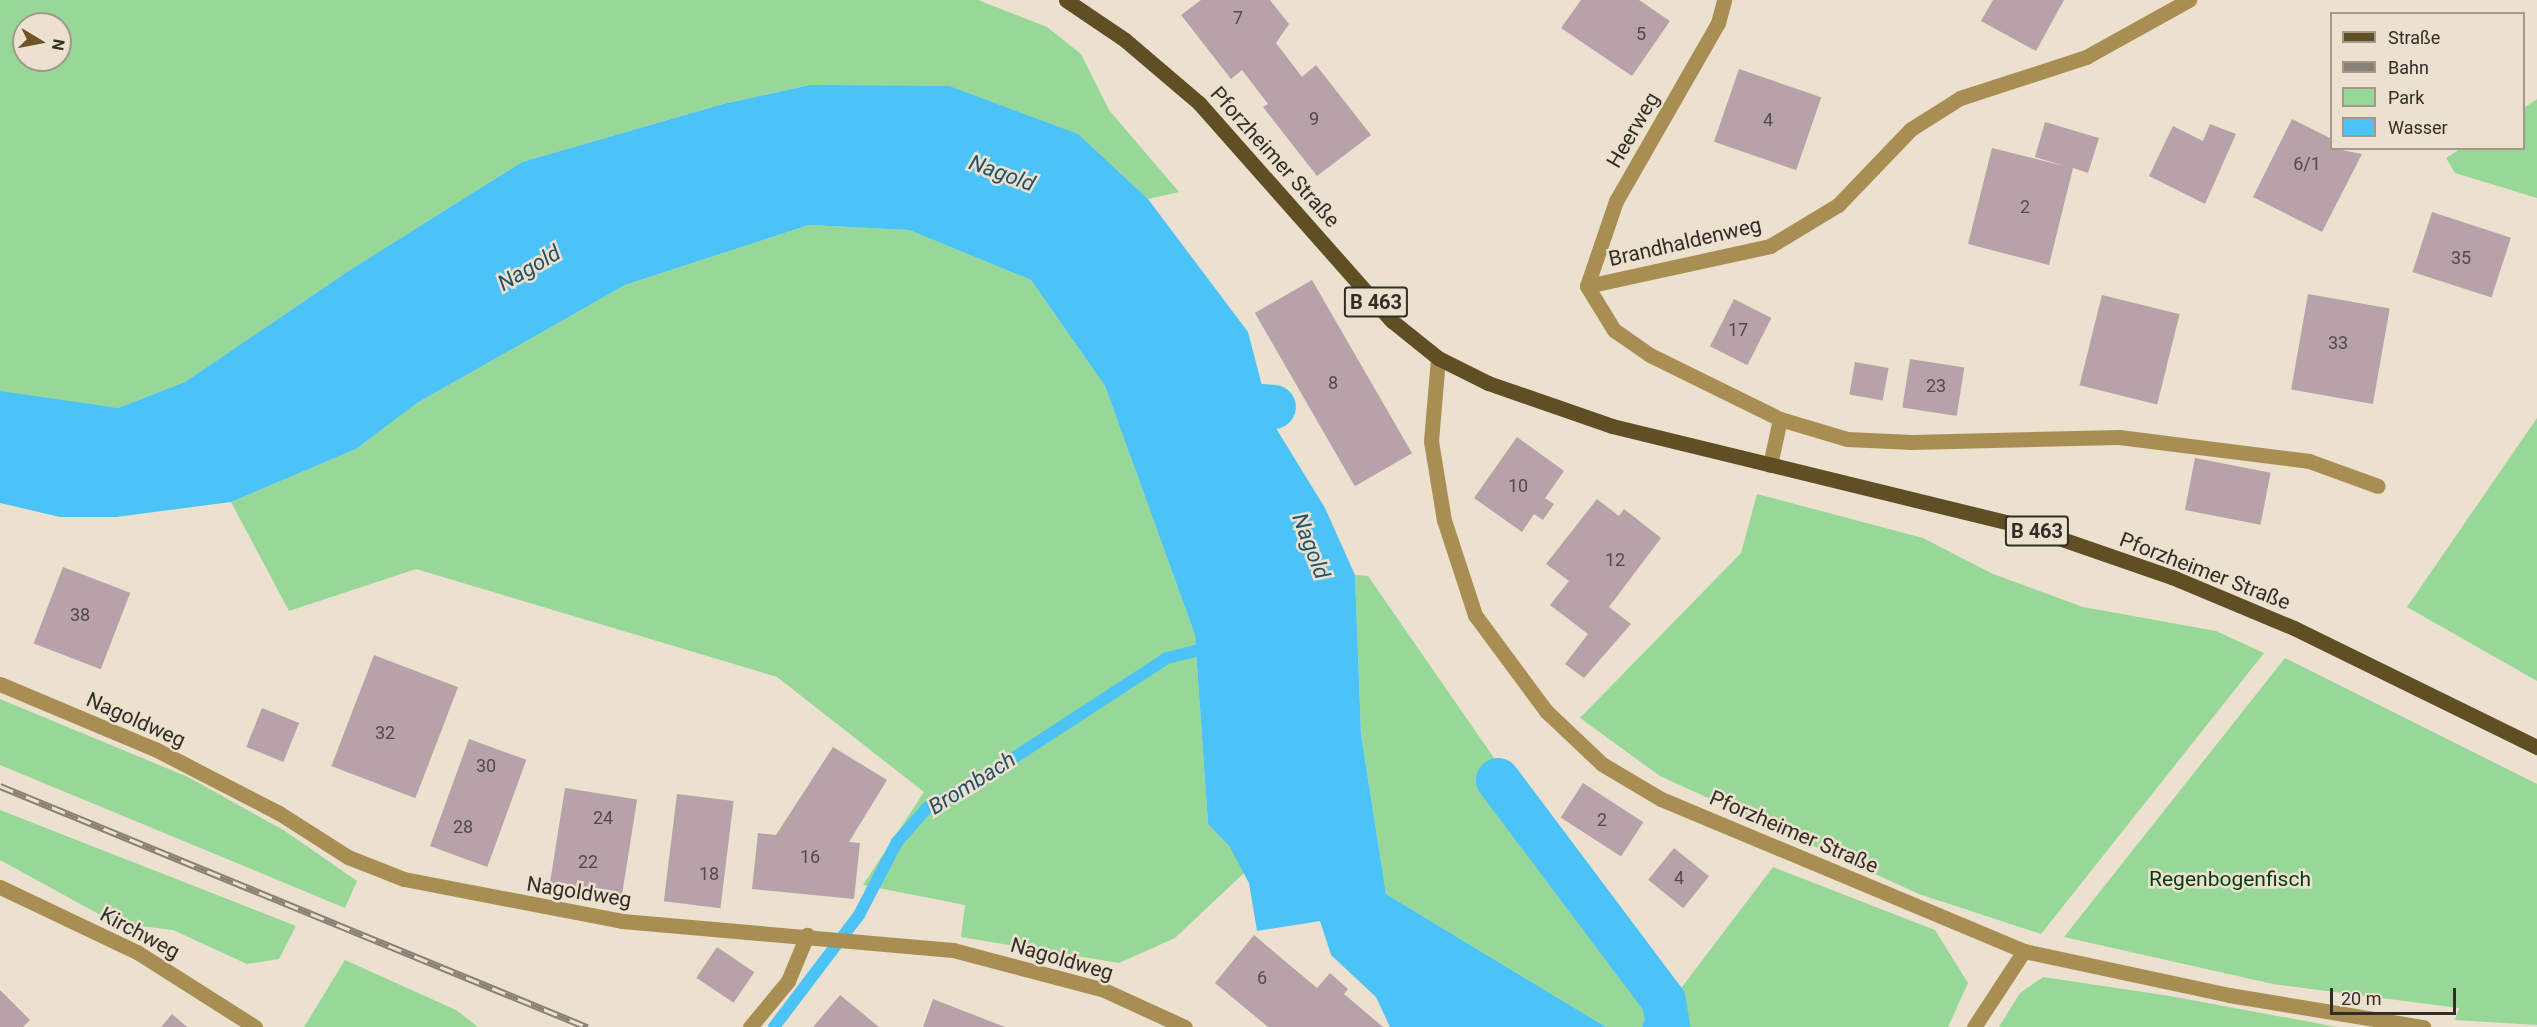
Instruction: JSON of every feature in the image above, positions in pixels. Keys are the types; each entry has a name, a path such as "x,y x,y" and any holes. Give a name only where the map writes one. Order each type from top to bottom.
{"main road":[{"name":"Pforzheimer Straße","path":"1066,0 1125,40 1198,103 1392,321 1438,357 1488,383 1612,426 2033,529 2172,577 2294,628 2537,747"}],"street":[{"name":"Heerweg","path":"1587,286 1616,201 1718,23 1724,0"},
{"name":"Brandhaldenweg","path":"1587,286 1770,246 1838,206 1911,129 1960,98 2086,57 2189,0"},
{"path":"1587,286 1614,330 1650,356 1780,419 1847,440 1912,442 2119,437 2309,461 2378,486"},
{"name":"Pforzheimer Straße","path":"1438,357 1431,441 1444,520 1475,615 1546,711 1602,764 1661,799 2024,951 2229,995 2423,1027"},
{"path":"1770,465 1780,419"},
{"name":"Nagoldweg","path":"0,684 155,749 279,813 348,857 404,879 622,921 814,936 953,950 1104,990 1185,1027"},
{"name":"Kirchweg","path":"0,887 137,951 255,1027"},
{"path":"750,1027 788,981 814,936"},
{"path":"1974,1027 2024,951"}],"green space":[{"path":"0,0 978,0 1047,27 1081,54 1109,110 1179,192 1148,199 1077,134 810,85 723,104 522,162 350,270 185,382 118,408 15,396 0,391"},
{"path":"2537,99 2537,198 2455,173 2446,158 2458,150 2525,150 2525,107"},
{"path":"809,225 909,230 1031,280 1105,386 1195,635 1208,824 1229,846 1244,873 1175,938 1119,963 961,937 965,905 863,885 924,792 777,677 416,569 289,611 231,502 356,449 417,403 625,285"},
{"path":"2537,418 2537,681 2407,607"},
{"path":"1757,494 1923,538 1993,574 2083,607 2216,631 2264,653 2041,934 1919,894 1660,776 1580,718 1741,553"},
{"path":"1355,575 1368,576 1501,768 1486,786 1650,1006 1642,1027 1606,1027 1386,894 1361,734"},
{"name":"Regenbogenfisch","path":"2285,658 2537,784 2537,1025 2455,1020 2459,1008 2273,984 2064,937"},
{"path":"0,699 188,777 285,831 357,881 345,908 0,765"},
{"path":"0,810 296,926 279,959 247,964 173,930 115,923 0,860"},
{"path":"1773,867 1935,930 1968,983 1948,1027 1687,1027 1674,1001 1679,991"},
{"path":"345,960 456,1010 478,1027 304,1027"},
{"path":"2043,977 2170,996 2337,1027 1999,1027 2020,993"}],"water":[{"name":"Nagold","path":"810,85 949,86 1078,134 1148,199 1248,332 1271,420 1325,508 1355,575 1361,734 1386,894 1606,1027 1390,1027 1376,997 1331,955 1320,921 1257,931 1249,883 1229,846 1208,824 1195,635 1105,386 1031,280 909,230 809,225 625,285 417,403 356,449 231,502 116,517 60,517 0,503 0,391 118,408 185,382 350,270 522,162 723,104"},
{"path":"1674,1001 1687,1027 1642,1027 1650,1006"}],"building":[{"path":"1201,0 1270,0 1289,24 1276,43 1302,77 1316,65 1371,135 1317,176 1263,107 1268,104 1242,70 1231,79 1181,15"},
{"path":"1581,0 1639,0 1670,21 1632,76 1561,28"},
{"path":"1993,0 2064,0 2036,51 1981,21"},
{"path":"1739,69 1821,97 1796,170 1714,142"},
{"path":"2292,119 2330,138 2330,150 2362,154 2322,232 2253,197"},
{"path":"2045,122 2099,138 2088,173 2073,168 2049,265 1968,244 1992,148 2064,166 2035,157"},
{"path":"2210,124 2236,134 2205,204 2149,176 2173,126 2203,141"},
{"path":"2432,212 2511,238 2491,298 2413,272"},
{"path":"1312,280 1412,453 1355,486 1255,313"},
{"path":"2308,294 2390,308 2373,404 2291,390"},
{"path":"2102,295 2180,314 2157,405 2080,385"},
{"path":"1734,299 1771,318 1747,365 1710,346"},
{"path":"1910,359 1964,368 1957,416 1902,407"},
{"path":"1855,362 1888,368 1883,400 1849,394"},
{"path":"1517,437 1564,471 1545,498 1554,504 1543,520 1534,514 1522,532 1474,498"},
{"path":"2195,458 2271,473 2260,525 2185,510"},
{"path":"1597,499 1619,516 1624,509 1661,538 1609,607 1631,624 1584,678 1565,664 1588,634 1550,605 1569,581 1546,564"},
{"path":"63,567 130,593 101,669 34,644"},
{"path":"374,655 458,687 415,798 331,766"},
{"path":"262,708 299,723 283,762 246,747"},
{"path":"469,739 526,760 487,867 430,846"},
{"path":"833,747 887,780 849,842 860,843 854,899 752,889 758,833 776,835"},
{"path":"1583,783 1643,822 1621,857 1561,817"},
{"path":"565,788 637,799 622,895 550,884"},
{"path":"677,794 734,801 720,908 664,901"},
{"path":"1674,848 1709,876 1683,908 1648,880"},
{"path":"1254,935 1317,988 1330,973 1348,989 1344,994 1383,1027 1268,1027 1215,983"},
{"path":"717,947 754,972 734,1003 696,978"},
{"path":"0,990 30,1020 23,1027 0,1027"},
{"path":"840,995 879,1027 813,1027"},
{"path":"933,999 1005,1027 923,1027"},
{"path":"172,1014 187,1027 161,1027"}],"waterway":[{"path":"1240,404 1274,407"},
{"name":"Brombach","path":"774,1027 859,915 897,842 927,808 989,774 1167,658 1207,648"},
{"path":"1498,780 1664,1001 1668,1027"}],"railway":[{"path":"0,786 587,1027"}]}
